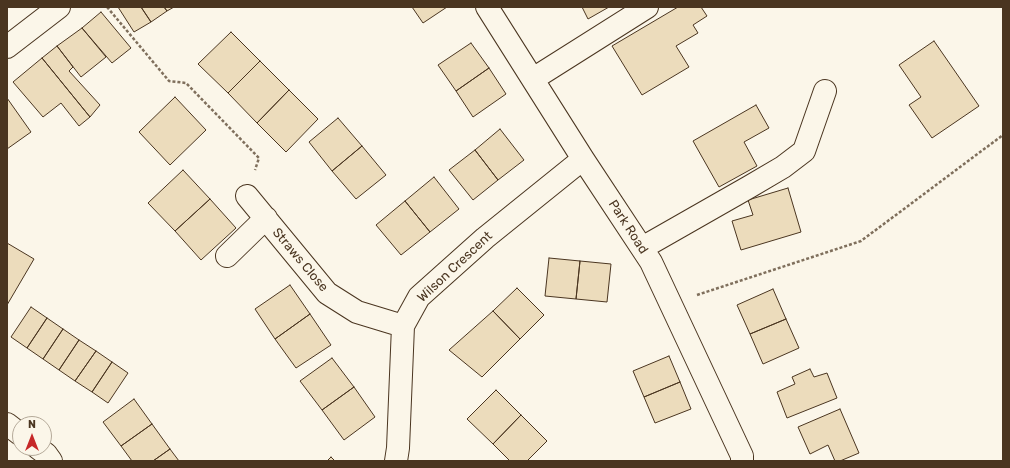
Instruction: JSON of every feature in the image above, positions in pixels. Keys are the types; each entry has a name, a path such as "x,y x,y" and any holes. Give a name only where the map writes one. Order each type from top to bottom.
{"street":[{"path":"7,47 59,7"},
{"name":"Park Road","path":"487,7 583,159 651,262 742,456 742,461"},
{"path":"533,79 647,7"},
{"path":"642,248 756,183 804,151 826,91"},
{"name":"Wilson Crescent","path":"396,461 398,448 403,326 419,297 485,238 583,159"},
{"name":"Straws Close","path":"247,196 327,293 357,312 403,326"},
{"name":"Straws Close","path":"227,256 266,218"}],"path":[{"path":"107,7 170,81 186,83 260,158 247,196"},
{"path":"670,304 861,241 1003,135"}],"building":[{"path":"118,7 141,7 151,22 134,32"},
{"path":"141,7 164,7 167,11 151,22"},
{"path":"164,7 174,7 167,11"},
{"path":"412,7 447,7 423,23"},
{"path":"582,7 609,7 588,19"},
{"path":"678,7 701,7 707,16 693,25 698,33 676,46 689,67 642,95 612,46"},
{"path":"101,12 131,48 112,63 82,28"},
{"path":"82,28 106,57 81,77 57,46"},
{"path":"231,32 260,61 228,93 198,64"},
{"path":"934,41 979,106 932,138 909,105 921,97 899,65"},
{"path":"471,43 489,68 456,91 438,65"},
{"path":"57,46 73,67 69,71 100,105 90,117 42,58"},
{"path":"42,58 90,117 79,126 61,103 43,117 13,82"},
{"path":"260,61 289,90 257,123 228,93"},
{"path":"489,68 506,94 473,117 456,91"},
{"path":"289,90 318,119 286,152 257,123"},
{"path":"175,97 206,130 170,165 139,132"},
{"path":"7,98 31,132 7,149"},
{"path":"756,105 769,128 744,142 757,166 719,187 693,141"},
{"path":"338,118 362,146 332,171 309,142"},
{"path":"500,129 524,160 498,180 475,150"},
{"path":"362,146 386,175 356,199 332,171"},
{"path":"475,150 498,180 473,200 449,170"},
{"path":"183,170 210,199 175,231 148,203"},
{"path":"434,177 459,209 430,232 405,201"},
{"path":"788,188 801,232 741,250 732,221 753,215 748,200"},
{"path":"210,199 236,228 201,260 175,231"},
{"path":"405,201 430,232 401,255 376,225"},
{"path":"7,243 34,259 7,305"},
{"path":"549,258 580,261 576,299 545,296"},
{"path":"580,261 611,264 607,302 576,299"},
{"path":"290,285 310,314 275,339 255,309"},
{"path":"517,288 544,315 520,339 493,311"},
{"path":"773,289 786,319 750,334 737,305"},
{"path":"31,307 47,318 27,348 11,337"},
{"path":"493,311 520,339 482,377 449,350"},
{"path":"310,314 331,345 296,368 275,339"},
{"path":"47,318 63,329 43,359 27,348"},
{"path":"786,319 799,348 763,364 750,334"},
{"path":"63,329 79,340 59,370 43,359"},
{"path":"79,340 96,351 75,381 59,370"},
{"path":"96,351 112,362 92,392 75,381"},
{"path":"669,356 680,382 644,397 633,371"},
{"path":"332,358 354,387 322,410 300,381"},
{"path":"112,362 128,373 108,403 92,392"},
{"path":"810,369 814,377 827,373 837,398 787,418 777,392 795,384 792,377"},
{"path":"680,382 691,409 655,423 644,397"},
{"path":"354,387 375,417 344,440 322,410"},
{"path":"496,390 521,415 493,444 467,419"},
{"path":"134,399 152,424 121,446 103,422"},
{"path":"840,409 859,453 840,461 835,461 828,445 810,454 798,427"},
{"path":"521,415 547,441 527,461 510,461 493,444"},
{"path":"152,424 170,449 153,461 132,461 121,446"},
{"path":"170,449 179,461 153,461"},
{"path":"331,457 335,461 327,461"}]}
